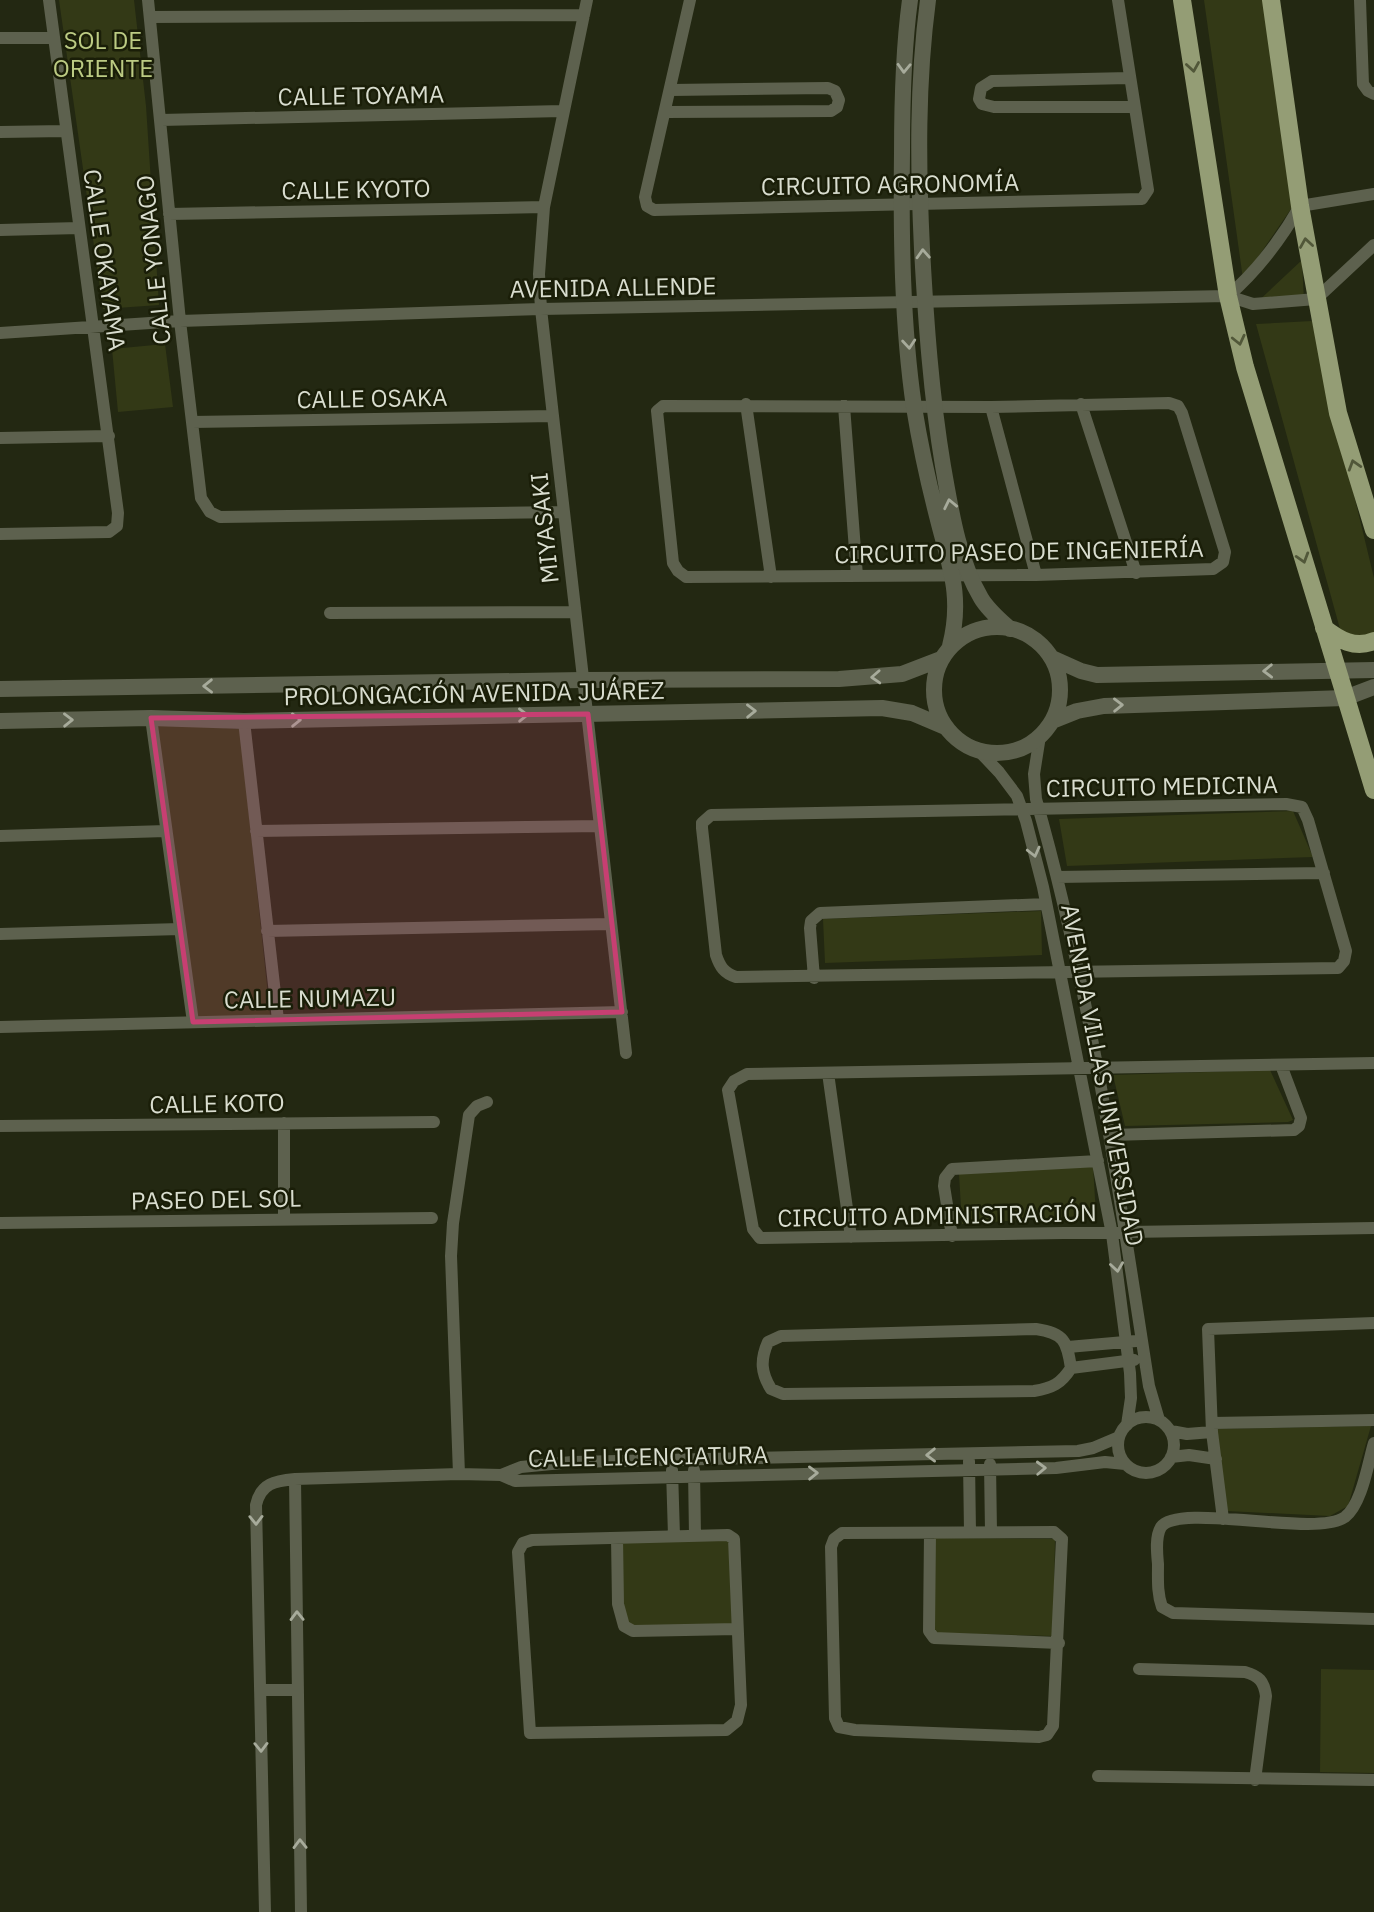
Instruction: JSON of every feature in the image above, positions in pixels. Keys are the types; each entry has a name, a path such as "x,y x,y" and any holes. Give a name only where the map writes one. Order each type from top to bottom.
{"main road":[{"path":"1182,0 1228,296 1245,367 1374,790"},
{"path":"1271,0 1300,206 1338,413 1374,530"},
{"path":"1324,628 1345,642 1357,645 1374,641"},
{"path":"1362,755 1374,738"}],"street":[{"name":"CALLE OKAYAMA","path":"0,534 109,532 117,526 118,513 109,436 49,0"},
{"name":"CALLE YONAGO","path":"148,0 180,321 201,498 210,512 220,517 564,512"},
{"name":"MIYASAKI","path":"587,0 544,207 540,241 541,309 626,1053"},
{"name":"CIRCUITO AGRONOMÍA","path":"690,0 645,197 647,206 654,209 1142,199 1148,190 1118,0"},
{"path":"910,0 904,57 901,204 905,302 914,407 930,490 961,575 988,608 1010,629"},
{"path":"928,0 918,141 925,302 933,407 957,536 961,575 956,616 934,683 934,698 945,727 960,742 979,751 1012,752 1027,746 1040,736 1052,721 1059,701 1059,679 1052,658"},
{"path":"1360,0 1363,84 1367,91 1374,94"},
{"path":"150,17 584,15"},
{"path":"0,38 53,38"},
{"path":"1129,78 992,81 981,88 979,99 982,104 994,107 1135,107"},
{"path":"666,112 831,111 837,107 839,100 835,91 828,88 671,90"},
{"name":"CALLE TOYAMA","path":"161,120 562,111"},
{"path":"0,132 65,131"},
{"path":"1228,296 1246,281 1268,256 1300,206 1374,194"},
{"name":"CALLE KYOTO","path":"169,214 544,207"},
{"path":"0,229 79,228"},
{"path":"1316,299 1374,245"},
{"name":"AVENIDA ALLENDE","path":"0,333 180,321 541,309 1228,296 1253,304 1316,299"},
{"name":"CIRCUITO PASEO DE INGENIERÍA","path":"1169,403 1178,406 1225,557 1220,566 1213,569 1136,573 686,577 678,571 673,563 657,411 663,406 746,404 914,407 1169,403"},
{"path":"746,404 771,577"},
{"path":"1081,404 1136,573"},
{"path":"844,406 857,576"},
{"path":"990,407 1036,575"},
{"name":"CALLE OSAKA","path":"192,422 553,416"},
{"path":"0,438 109,436"},
{"path":"330,613 575,612"},
{"path":"946,653 963,636 984,629 1010,629 1030,636 1052,658 1097,675 1374,670"},
{"name":"PROLONGACIÓN AVENIDA JUÁREZ","path":"0,689 888,677 922,668 946,653"},
{"path":"1052,721 1077,711 1104,706 1345,698 1374,687"},
{"name":"PROLONGACIÓN AVENIDA JUÁREZ","path":"0,721 151,718 244,721 882,708 912,713 945,727"},
{"path":"151,718 193,1022"},
{"path":"244,721 278,1020"},
{"name":"AVENIDA VILLAS UNIVERSIDAD","path":"1040,736 1034,791 1080,971 1110,1135 1151,1395 1159,1420"},
{"name":"AVENIDA VILLAS UNIVERSIDAD","path":"979,751 1012,786 1023,811 1046,904 1112,1234 1129,1360 1131,1398 1127,1425"},
{"name":"CIRCUITO MEDICINA","path":"1302,807 1346,951 1345,961 1338,968 1059,971 814,978 736,977 724,972 719,965 702,828 706,817 715,814 1023,811 1302,807"},
{"path":"257,831 600,826"},
{"path":"0,836 166,831"},
{"path":"1057,877 1324,873"},
{"path":"814,978 810,928 811,921 820,913 1046,904"},
{"path":"267,931 611,924"},
{"path":"0,934 180,929"},
{"name":"CALLE NUMAZU","path":"0,1027 622,1012"},
{"name":"CIRCUITO ADMINISTRACIÓN","path":"1374,1063 747,1074 734,1081 728,1090 756,1235 767,1239 1374,1228"},
{"path":"1110,1135 1294,1130 1301,1118 1281,1065"},
{"path":"828,1073 850,1237"},
{"path":"459,1475 453,1223 469,1115 477,1106 487,1101"},
{"name":"CALLE KOTO","path":"0,1126 434,1122"},
{"path":"284,1123 284,1218"},
{"path":"952,1236 944,1186 945,1178 952,1169 1098,1161"},
{"name":"PASEO DEL SOL","path":"0,1223 432,1218"},
{"path":"1223,1519 1212,1428 1206,1334 1208,1329 1374,1323"},
{"path":"1036,1329 1058,1336 1068,1347 1071,1368 1059,1384 1034,1391 783,1394 771,1389 766,1381 762,1362 768,1342 791,1335 1036,1329"},
{"path":"1068,1347 1143,1340"},
{"path":"1071,1368 1145,1359"},
{"path":"1171,1431 1174,1444 1171,1457 1165,1466 1145,1473 1125,1464 1119,1451 1119,1437 1127,1425 1136,1419 1148,1417 1159,1420 1171,1431 1187,1434 1212,1428 1374,1420"},
{"name":"CALLE LICENCIATURA","path":"501,1475 521,1467 542,1464 1078,1451 1103,1445 1119,1437"},
{"path":"1374,1443 1355,1507 1338,1521 1320,1524 1223,1519 1175,1520 1162,1526 1158,1533 1157,1547 1158,1597 1167,1611 1195,1615 1374,1619"},
{"path":"969,1454 970,1532"},
{"path":"990,1454 991,1532"},
{"path":"1171,1457 1189,1455 1216,1459"},
{"path":"694,1459 695,1536"},
{"path":"672,1460 674,1536"},
{"name":"CALLE LICENCIATURA","path":"501,1475 514,1481 990,1470 1078,1466 1104,1462 1125,1464"},
{"path":"265,1912 256,1505 258,1495 269,1483 295,1479 501,1475"},
{"path":"295,1479 301,1912"},
{"path":"991,1532 1054,1532 1062,1537 1054,1726 1047,1735 1039,1737 855,1730 839,1727 835,1718 831,1547 834,1539 842,1533 991,1532"},
{"path":"930,1533 929,1631 934,1638 1059,1643"},
{"path":"695,1536 733,1537 741,1704 737,1721 726,1730 530,1732 518,1552 520,1547 532,1539 695,1536"},
{"path":"617,1538 618,1604 624,1626 633,1631 737,1629"},
{"path":"1139,1669 1245,1672 1257,1676 1264,1684 1266,1696 1255,1780"},
{"path":"260,1690 298,1690"},
{"path":"1098,1776 1374,1780"}],"highlighted area":[{"path":"588,714 622,1012 193,1022 151,718"}],"green space":[{"name":"SOL DE ORIENTE","path":"59,0 134,0 146,106 159,305 103,309"},
{"path":"1204,0 1264,0 1295,203 1243,279"},
{"path":"1302,260 1304,302 1252,307"},
{"path":"1312,321 1374,578 1374,633 1365,636 1352,635 1340,629 1256,324"},
{"path":"165,344 173,407 118,412 112,349"},
{"path":"156,724 240,729 270,1015 196,1018"},
{"path":"1293,811 1313,857 1067,866 1059,819"},
{"path":"1041,911 1042,955 825,963 823,919"},
{"path":"1270,1070 1293,1120 1125,1126 1113,1075"},
{"path":"1093,1166 1096,1215 962,1224 959,1174"},
{"path":"1371,1426 1348,1506 1330,1516 1227,1511 1217,1429"},
{"path":"731,1538 734,1626 625,1625 619,1540"},
{"path":"934,1538 1055,1539 1053,1636 935,1633"},
{"path":"1321,1669 1374,1670 1374,1773 1320,1772"}]}
